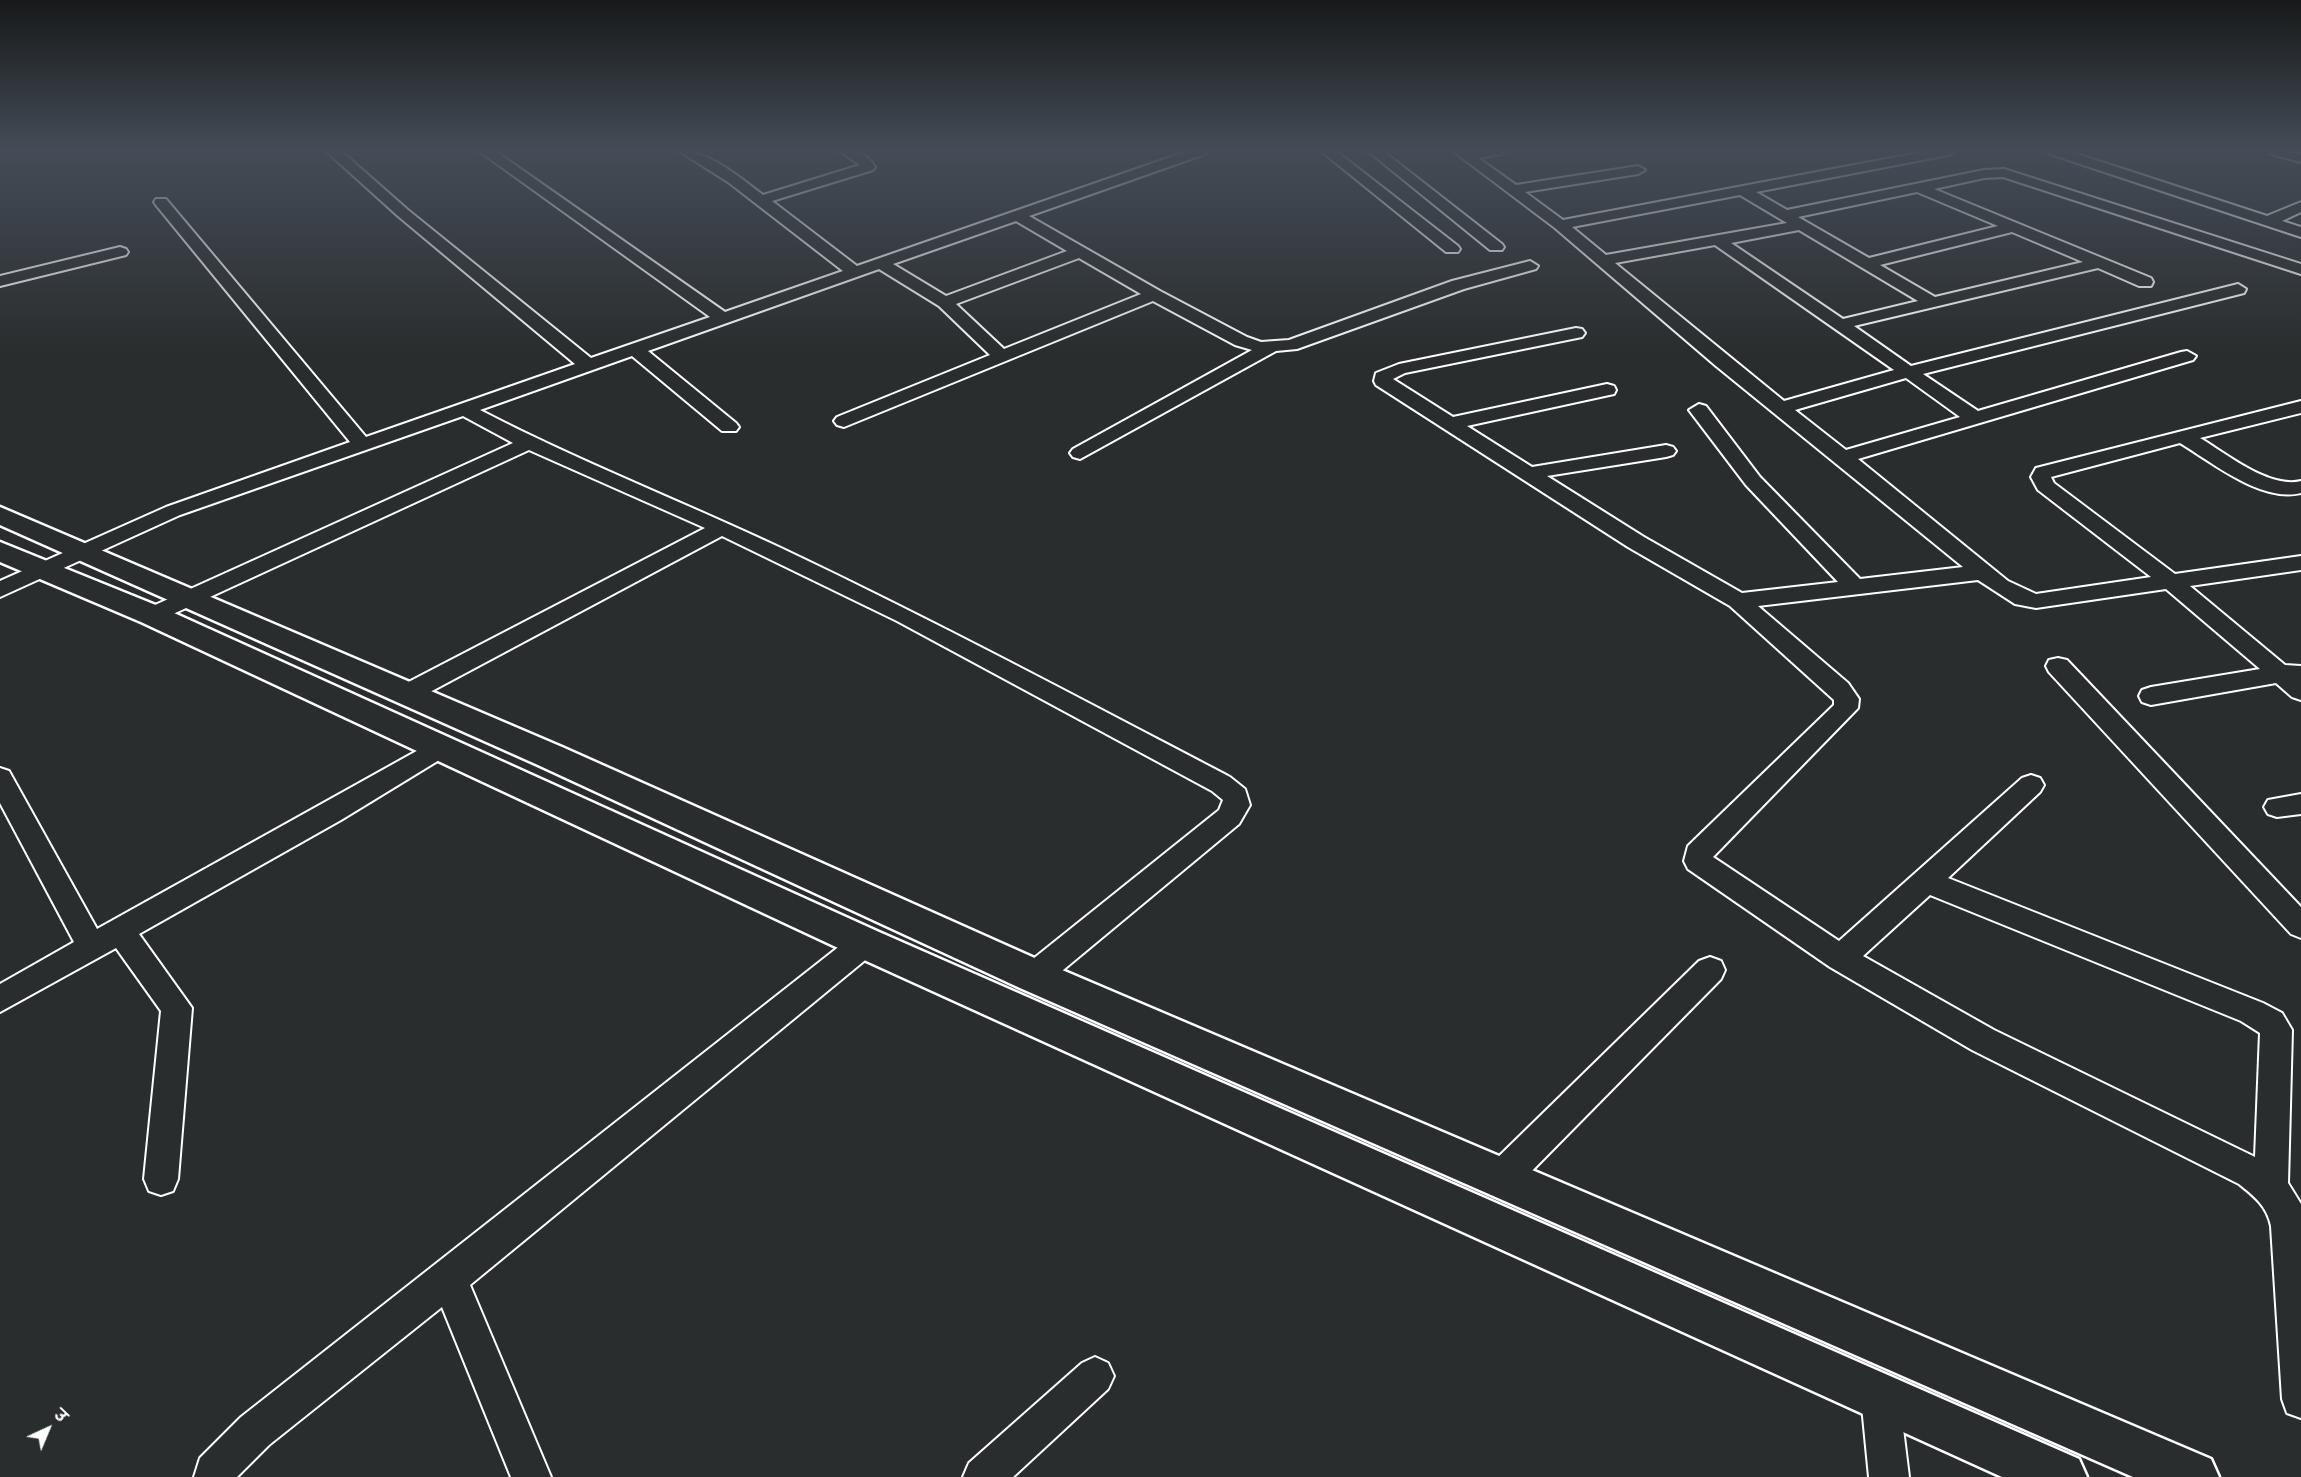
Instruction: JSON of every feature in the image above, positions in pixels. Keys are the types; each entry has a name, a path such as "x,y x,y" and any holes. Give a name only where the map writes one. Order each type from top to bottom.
{"main road":[{"path":"0,515 550,756 1034,976 2193,1477"},
{"path":"0,550 44,572 152,615 864,943 2061,1477"}],"street":[{"path":"176,220 362,445"},
{"path":"415,220 588,366"},
{"path":"584,220 723,318"},
{"path":"786,220 855,272"},
{"path":"0,590 44,572 83,551 173,511 999,220"},
{"path":"1025,220 1154,295 1241,341 1271,347 1291,345 1477,279 1530,266"},
{"path":"1415,220 1452,249"},
{"path":"1462,220 1496,247"},
{"path":"1553,220 1983,572 2023,599 2037,601 2301,563"},
{"path":"1560,225 1587,220"},
{"path":"1795,220 1935,304"},
{"path":"1996,220 2145,282"},
{"path":"2148,220 2301,269"},
{"path":"2265,220 2301,232"},
{"path":"1601,261 1803,225"},
{"path":"1868,263 2013,227"},
{"path":"1717,240 1838,326 1976,418"},
{"path":"0,281 120,252"},
{"path":"945,302 1080,252"},
{"path":"880,263 945,302 1002,357"},
{"path":"1838,326 2100,263"},
{"path":"1781,408 1908,372 2238,289"},
{"path":"844,421 1154,295"},
{"path":"1576,333 1399,369 1383,377 1388,386 1530,473 1636,542 1738,602 1839,689 1847,699 1846,708 1698,854 1698,861 1841,958 1983,1040 2226,1159 2271,1188 2284,1208 2289,1226 2301,1400"},
{"path":"1080,453 1271,347"},
{"path":"635,349 729,428"},
{"path":"1844,457 2187,356"},
{"path":"1449,424 1607,390"},
{"path":"2301,407 2051,469 2043,472 2040,477 2045,486 2290,672 2301,692"},
{"path":"464,409 529,443 722,528 905,616 1221,784 1236,796 1237,805 1229,817 1034,976"},
{"path":"1699,410 1753,482 1855,587"},
{"path":"2182,436 2269,487 2289,490 2301,487"},
{"path":"152,615 529,443"},
{"path":"1530,473 1666,451"},
{"path":"406,694 722,528"},
{"path":"1738,602 1983,572"},
{"path":"2058,666 2301,926"},
{"path":"2151,696 2290,672"},
{"path":"0,999 91,946 292,837 440,747"},
{"path":"0,778 91,946"},
{"path":"1841,958 2031,785"},
{"path":"1926,881 2253,1012 2271,1023 2276,1030 2271,1188"},
{"path":"120,931 177,1008 161,1179"},
{"path":"214,1477 214,1472 255,1431 449,1279 864,943"},
{"path":"1502,1177 1710,970"},
{"path":"449,1279 531,1477"},
{"path":"983,1477 1095,1376"},
{"path":"1880,1396 1889,1477"}]}
